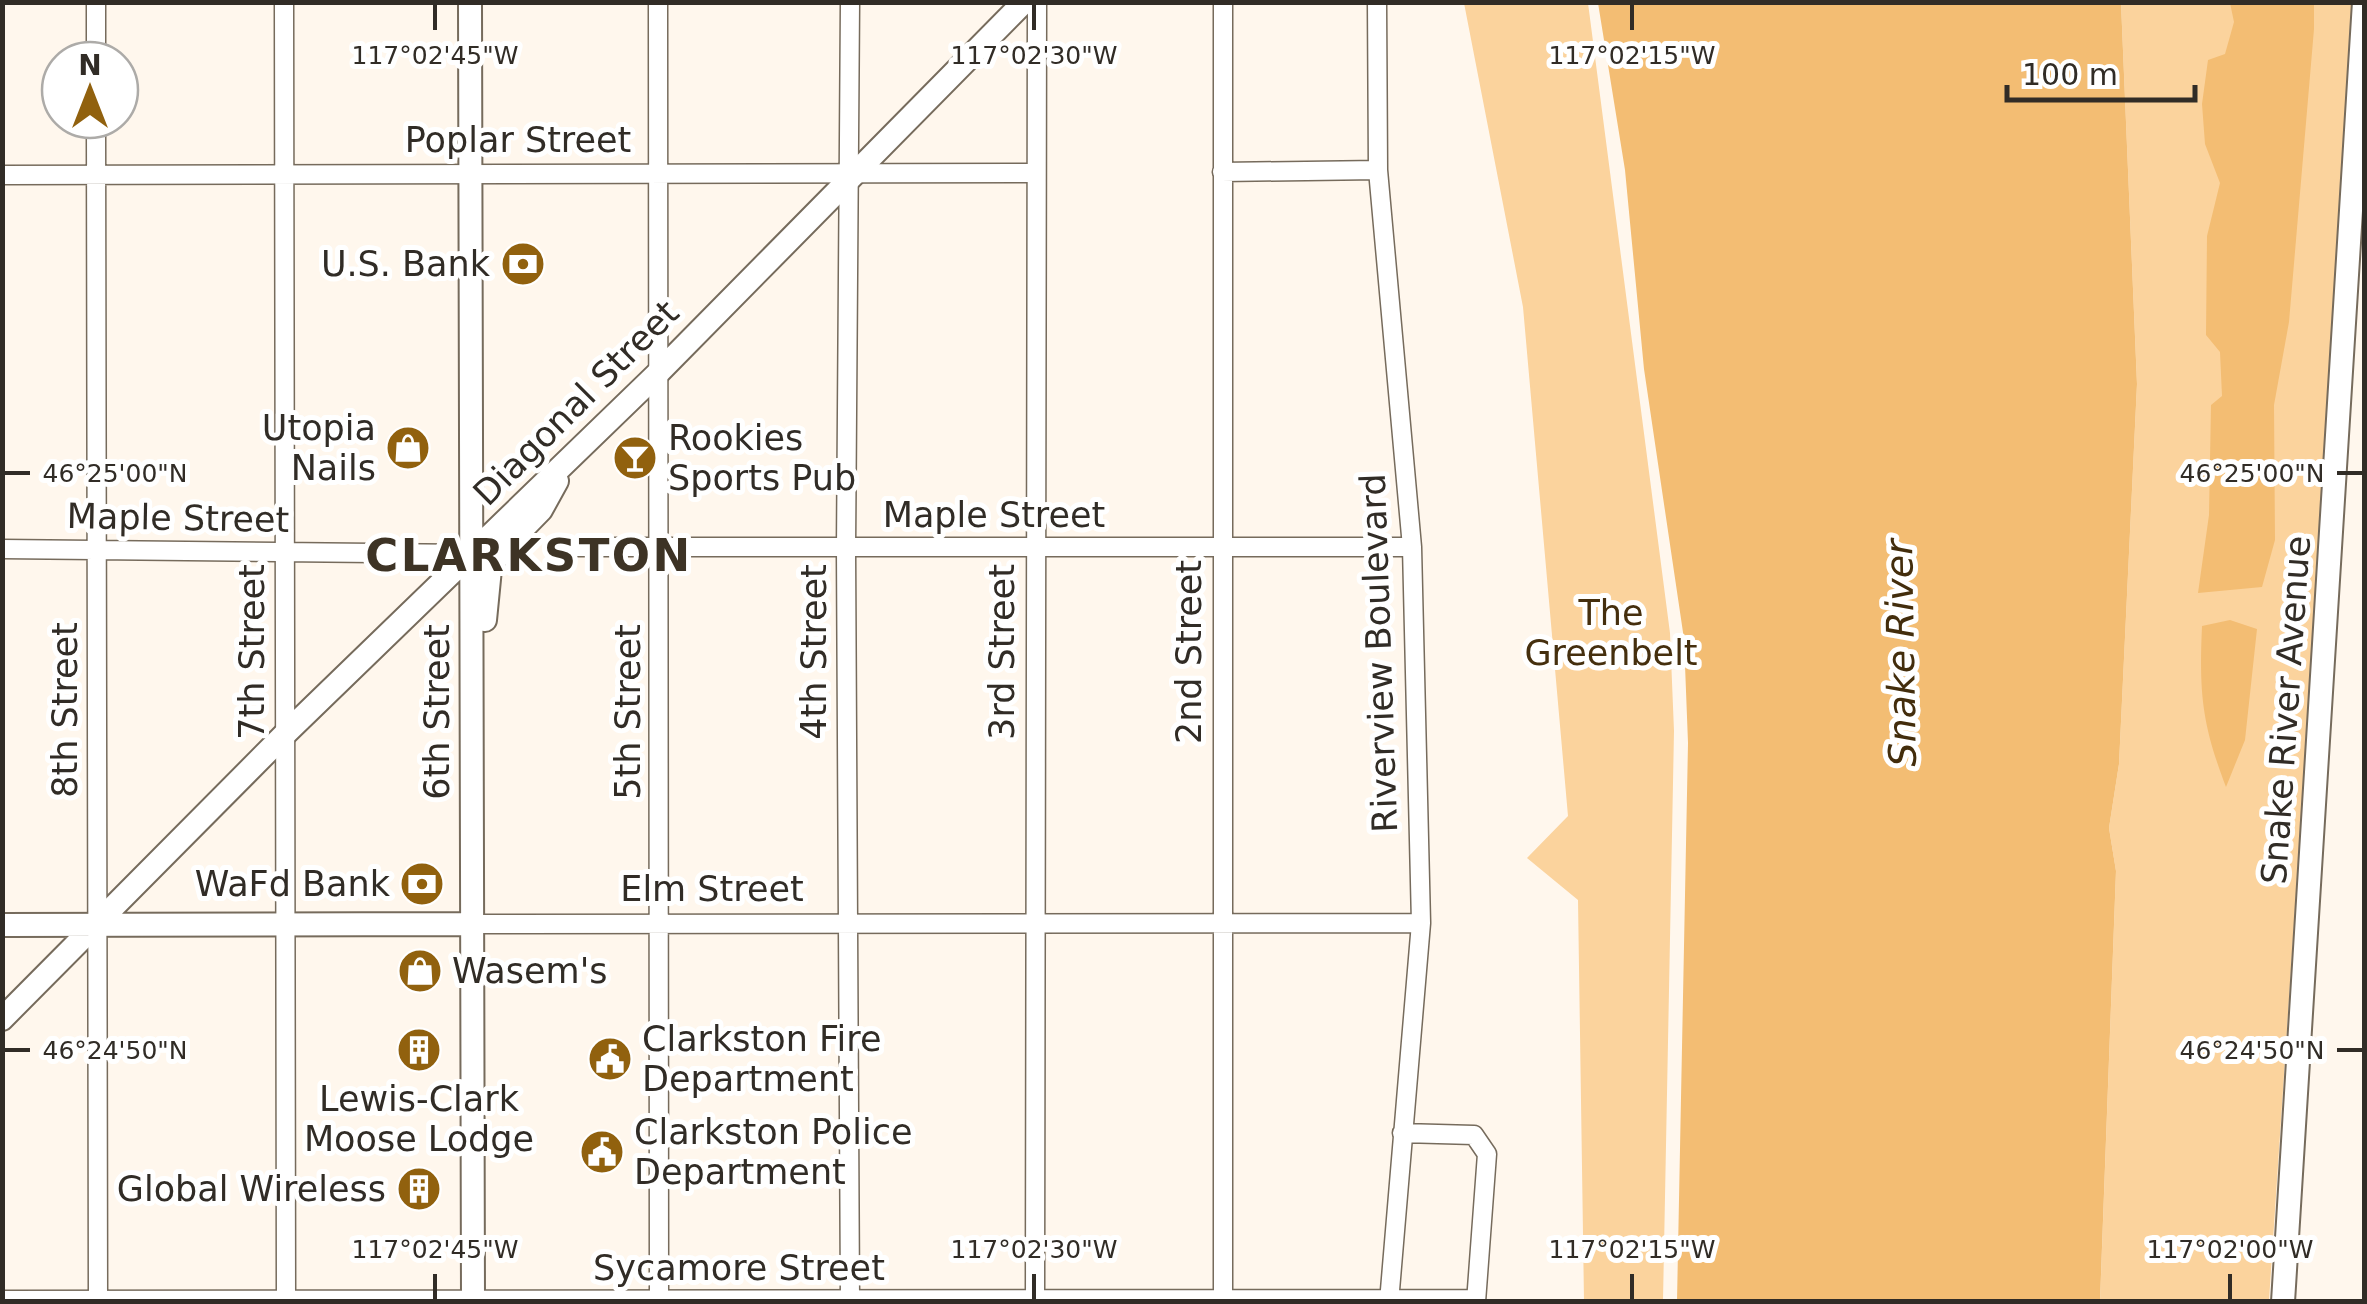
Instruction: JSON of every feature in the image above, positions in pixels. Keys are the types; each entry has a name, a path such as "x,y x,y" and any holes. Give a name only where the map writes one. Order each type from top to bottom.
{"main road":[{"name":"6th Street","path":"470,2 474,1301"},
{"name":"Diagonal Street","path":"2,1019 285,734 658,373 1024,2"},
{"name":"Snake River Avenue","path":"2283,1302 2363,10"},
{"path":"472,638 484,624 490,568 541,510 569,460"},
{"name":"Elm Street","path":"2,924 471,924"}],"street":[{"path":"96,2 96,40"},
{"name":"7th Street","path":"284,2 286,1301"},
{"name":"5th Street","path":"658,2 660,1301"},
{"name":"4th Street","path":"850,2 852,174 846,548 850,1301"},
{"name":"3rd Street","path":"1036,1301 1037,2"},
{"name":"2nd Street","path":"1223,2 1223,1301"},
{"name":"Riverview Boulevard","path":"1377,2 1378,170 1412,547 1421,923 1389,1300"},
{"name":"8th Street","path":"96,140 98,1301"},
{"path":"1222,172 1378,170"},
{"name":"Poplar Street","path":"2,175 1034,173"},
{"name":"Maple Street","path":"576,547 1412,547"},
{"name":"Maple Street","path":"2,549 472,554"},
{"name":"Elm Street","path":"471,924 1421,923"},
{"path":"1402,1133 1474,1134 1483,1142 1488,1154 1476,1300"},
{"name":"Sycamore Street","path":"2,1300 1476,1300"}],"green space":[{"name":"The Greenbelt","path":"1464,3 1588,3 1670,633 1674,731 1663,1301 1584,1301 1578,900 1527,858 1568,816 1523,307"},
{"path":"2121,3 2355,3 2269,1301 2100,1302 2116,871 2109,828 2119,764 2137,384"}],"water":[{"name":"Snake River","path":"1598,3 2121,3 2137,384 2119,764 2109,828 2116,871 2100,1301 1677,1301 1688,743 1684,639 1644,369 1625,170"},
{"path":"2230,3 2314,3 2314,29 2289,322 2274,405 2275,540 2262,587 2198,593 2209,515 2211,405 2222,396 2220,352 2206,335 2207,236 2220,183 2205,144 2202,104 2208,60 2225,54 2234,22"},
{"path":"2230,620 2257,629 2245,740 2226,787 2207,726 2201,650 2202,626"}],"place":[{"name":"U.S. Bank","path":"523,264"},
{"name":"Utopia Nails","path":"408,448"},
{"name":"Rookies Sports Pub","path":"635,458"},
{"name":"WaFd Bank","path":"422,884"},
{"name":"Wasem's","path":"420,971"},
{"name":"Lewis-Clark Moose Lodge","path":"419,1050"},
{"name":"Clarkston Fire Department","path":"610,1059"},
{"name":"Clarkston Police Department","path":"602,1152"},
{"name":"Global Wireless","path":"419,1189"}],"district":[{"name":"CLARKSTON","path":"529,555"}]}
